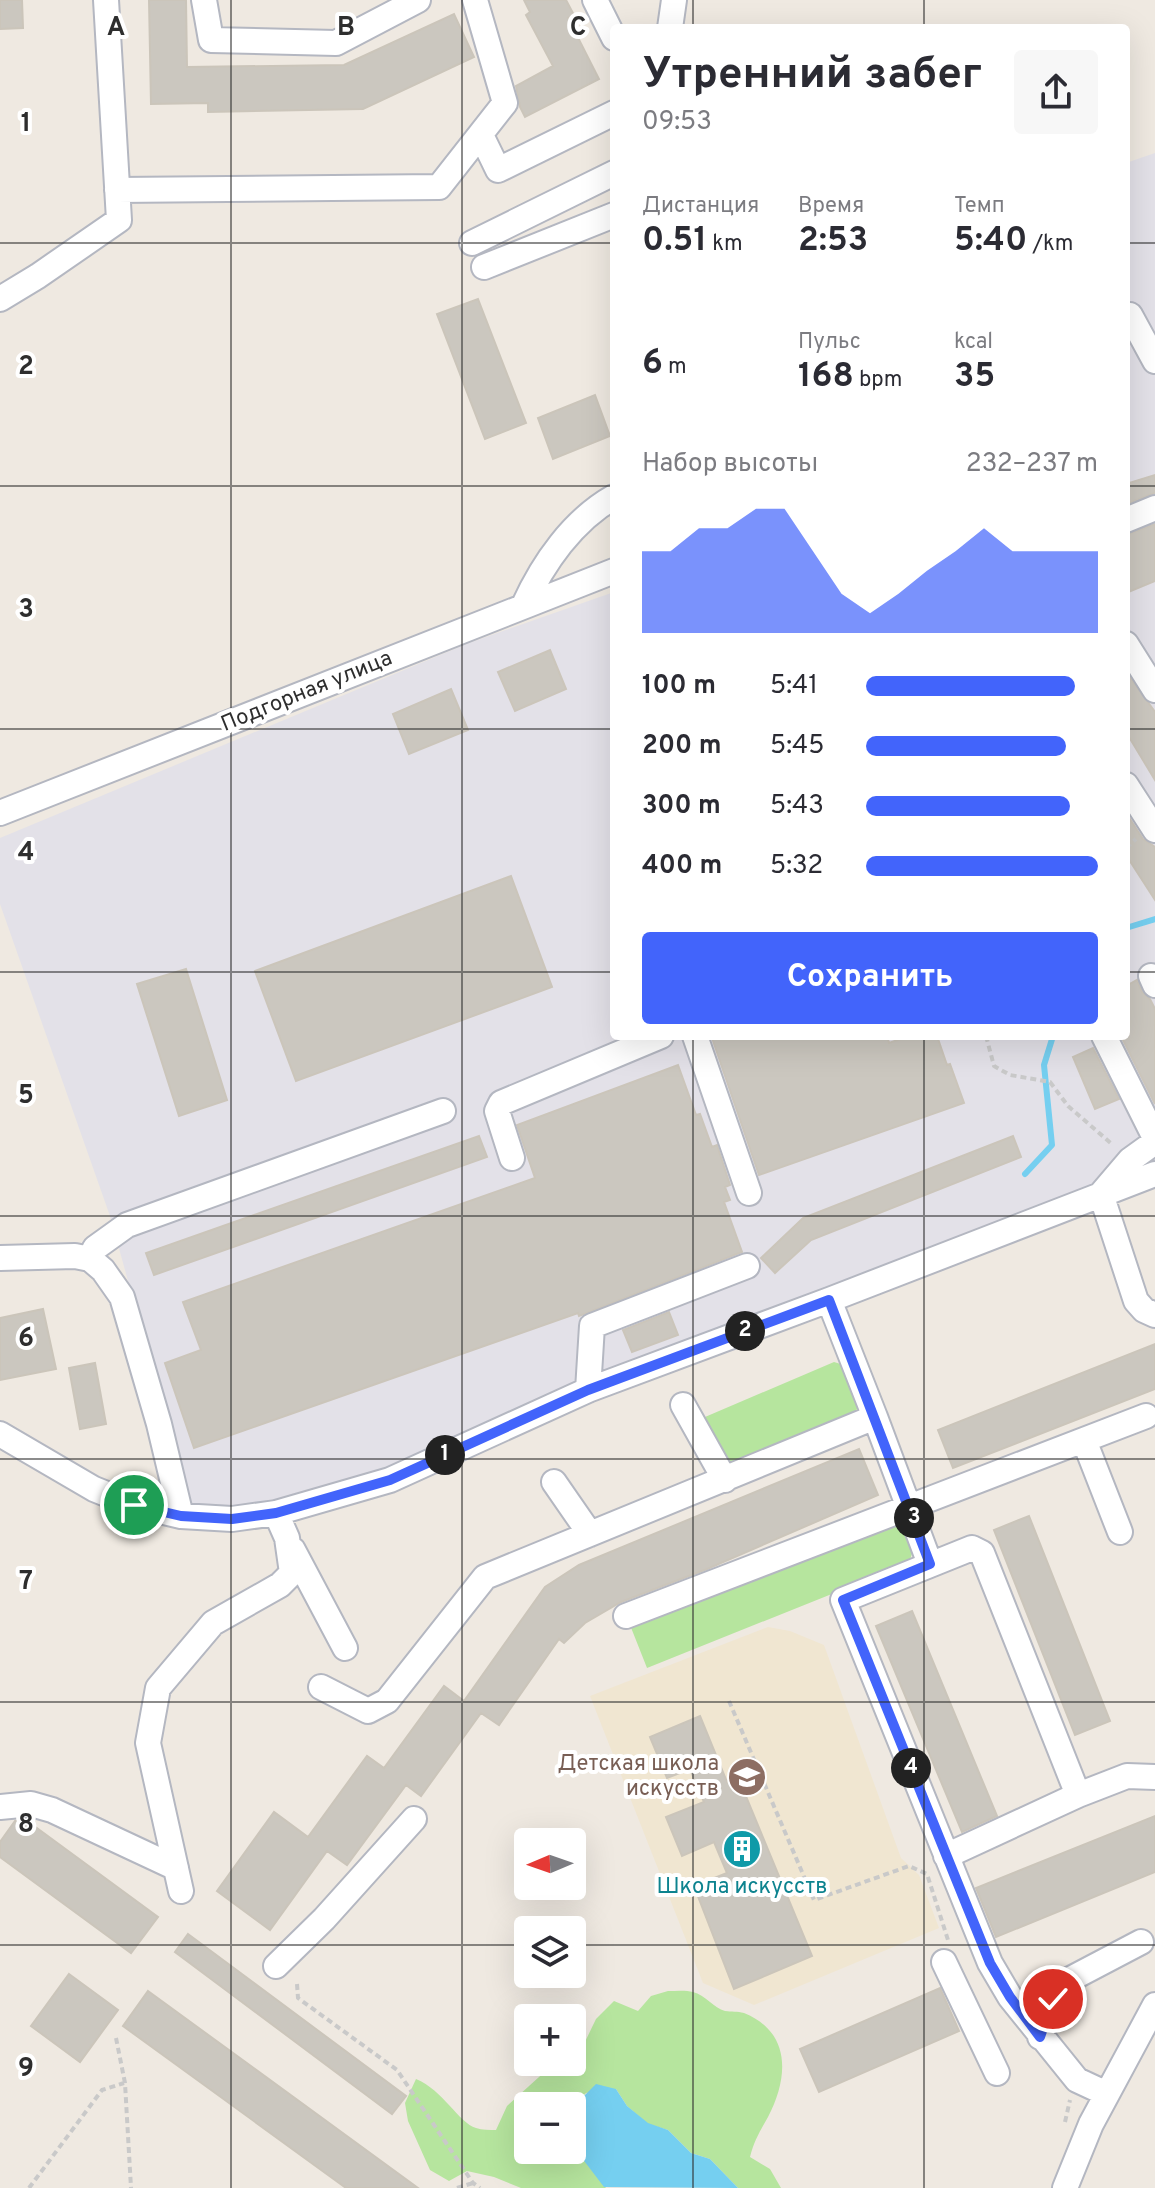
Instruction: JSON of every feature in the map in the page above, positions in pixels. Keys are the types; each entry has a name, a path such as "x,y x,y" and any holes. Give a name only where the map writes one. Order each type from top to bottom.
{"street":[{"path":"0,299 119,220 106,0"},
{"path":"204,0 211,40 336,43 418,0"},
{"path":"117,190 439,187 505,103 475,0"},
{"path":"595,0 610,30"},
{"path":"671,24 674,0"},
{"path":"481,135 498,170 610,115"},
{"path":"472,243 610,175"},
{"path":"484,267 610,217"},
{"path":"1130,316 1155,361"},
{"path":"524,605 547,564 584,518 610,500"},
{"path":"1130,518 1155,508"},
{"name":"Подгорная улица","path":"0,813 524,605 560,601 610,573"},
{"path":"1130,650 1155,690"},
{"path":"1130,791 1155,830"},
{"path":"512,1158 497,1111 501,1103 651,1040"},
{"path":"696,1040 749,1193"},
{"path":"1101,1194 1130,1160 1155,1140 1106,1040"},
{"path":"90,1259 95,1248 127,1225 443,1111"},
{"path":"0,1434 94,1489 134,1505 181,1516 232,1519 276,1513 390,1480 588,1390 1155,1174"},
{"path":"1101,1194 1136,1301 1144,1310 1155,1315"},
{"path":"0,1258 75,1256 90,1259 103,1270 122,1297 159,1424 181,1516"},
{"path":"588,1390 592,1326 747,1266"},
{"path":"829,1300 930,1564"},
{"path":"683,1405 725,1480"},
{"path":"626,1616 1146,1416"},
{"path":"321,1687 368,1711 387,1701 485,1577 875,1417"},
{"path":"1084,1440 1120,1532"},
{"path":"554,1482 590,1534"},
{"path":"276,1513 345,1648"},
{"path":"0,1807 31,1804 52,1810 178,1879 148,1743 158,1688 213,1623 280,1585 292,1573 287,1538"},
{"path":"1078,1795 982,1553 972,1548 843,1600 990,1963 1010,1997 1077,2080 1107,2094"},
{"path":"946,1856 1078,1795 1127,1776 1155,1777"},
{"path":"276,1966 324,1919 414,1819"},
{"path":"1040,2037 1061,1984 1141,1942"},
{"path":"944,1962 997,2073"},
{"path":"1065,2188 1091,2124 1155,2005"}],"path":[{"path":"987,1040 994,1066 1010,1075 1050,1082 1068,1106 1130,1160"},
{"path":"729,1701 814,1900 909,1866"},
{"path":"297,1984 298,1998 397,2070 473,2183 480,2188"},
{"path":"116,2038 125,2083 131,2188"},
{"path":"29,2188 102,2090 125,2083"},
{"path":"457,2188 473,2183"}],"shaded area":[{"path":"1155,153 1155,1171 434,1452 278,1507 192,1511 110,1216 0,904 0,838 469,643 610,593 610,1040 1130,1040 1130,162"},
{"name":"Детская школа искусств","path":"768,1627 790,1631 824,1645 901,1858 919,1875 939,1928 754,2005 703,1983 590,1696"}],"green space":[{"path":"834,1362 844,1365 860,1406 851,1416 732,1464 723,1458 705,1417"},
{"path":"898,1525 905,1527 915,1544 909,1563 647,1668 630,1625"},
{"path":"668,1991 693,1992 725,2011 744,2013 771,2032 782,2057 780,2087 750,2157 770,2169 781,2188 738,2188 710,2159 691,2153 668,2130 648,2124 627,2106 616,2089 586,2093 522,2092 540,2076 586,2076 586,2040 596,2019 614,2001 638,2011 651,1996"},
{"path":"416,2079 426,2084 470,2125 496,2130 507,2106 514,2100 514,2164 586,2163 606,2188 521,2188 467,2171 449,2181 430,2170 408,2121 405,2103"}],"water":[{"path":"596,2084 616,2089 627,2106 648,2123 668,2130 691,2153 710,2159 738,2188 604,2187 586,2163 586,2094"}],"building":[{"path":"0,0 22,0 23,28 0,29"},
{"path":"149,0 186,0 187,67 344,65 454,14 474,57 363,109 208,112 208,103 151,104"},
{"path":"524,0 566,0 574,15 568,18 599,79 525,117 516,86 553,66 526,15 530,12"},
{"path":"478,299 526,423 485,439 437,314"},
{"path":"595,395 610,436 553,459 538,418"},
{"path":"1155,475 1155,493 1130,502 1130,483"},
{"path":"1155,524 1155,581 1130,591 1130,533"},
{"path":"550,650 566,689 515,711 498,672"},
{"path":"1130,678 1155,712 1155,780 1130,739"},
{"path":"451,689 468,730 409,754 393,714"},
{"path":"1130,819 1143,839 1155,847 1155,900 1130,861"},
{"path":"511,876 552,987 296,1081 255,971"},
{"path":"186,969 227,1100 179,1116 137,984"},
{"path":"1137,980 1155,1009 1155,1104 1123,1040 1130,1040 1130,984"},
{"path":"713,1040 888,1040 889,1043 898,1040 938,1040 964,1103 759,1175"},
{"path":"1093,1048 1119,1099 1095,1109 1073,1057"},
{"path":"678,1065 696,1115 700,1114 712,1147 717,1145 730,1185 725,1187 730,1200 724,1202 742,1252 579,1316 578,1313 194,1448 165,1363 201,1350 183,1302 535,1178 517,1125"},
{"path":"479,1136 487,1157 154,1275 146,1253"},
{"path":"1013,1136 1021,1157 811,1240 775,1273 761,1258 803,1218"},
{"path":"43,1309 56,1369 0,1380 0,1318"},
{"path":"669,1312 678,1335 632,1352 623,1330"},
{"path":"1155,1344 1155,1389 953,1468 938,1430"},
{"path":"95,1363 106,1424 80,1429 69,1368"},
{"path":"859,1449 878,1495 707,1569 621,1602 585,1623 564,1643 559,1639 499,1725 481,1713 421,1796 406,1785 347,1865 327,1851 270,1930 217,1891 274,1812 308,1837 367,1756 384,1768 444,1686 464,1701 545,1587 579,1565"},
{"path":"1029,1516 1110,1721 1075,1735 994,1530"},
{"path":"912,1611 997,1816 962,1832 876,1626"},
{"name":"Школа искусств","path":"700,1716 727,1782 738,1777 812,1956 734,1989 694,1886 727,1873 714,1842 682,1856 666,1817 704,1802 690,1769 667,1778 650,1737"},
{"path":"1155,1816 1155,1872 996,1937 976,1888"},
{"path":"26,1820 158,1917 131,1953 0,1857 0,1842 15,1821"},
{"path":"188,1934 406,2096 392,2114 175,1952"},
{"path":"69,1974 118,2010 80,2062 31,2026"},
{"path":"940,1988 959,2031 819,2092 800,2049"},
{"path":"148,1991 418,2188 346,2188 123,2026"}],"waterway":[{"path":"1130,927 1155,919"},
{"path":"1025,1174 1052,1145 1044,1065 1052,1040"}],"place":[{"name":"Детская школа искусств","path":"747,1777"},
{"name":"Школа искусств","path":"742,1849"}],"route":[{"path":"134,1505 181,1516 232,1519 276,1513 390,1480 588,1390 829,1300 930,1564 843,1600 990,1963 1010,1997 1040,2037 1053,1999"}]}
